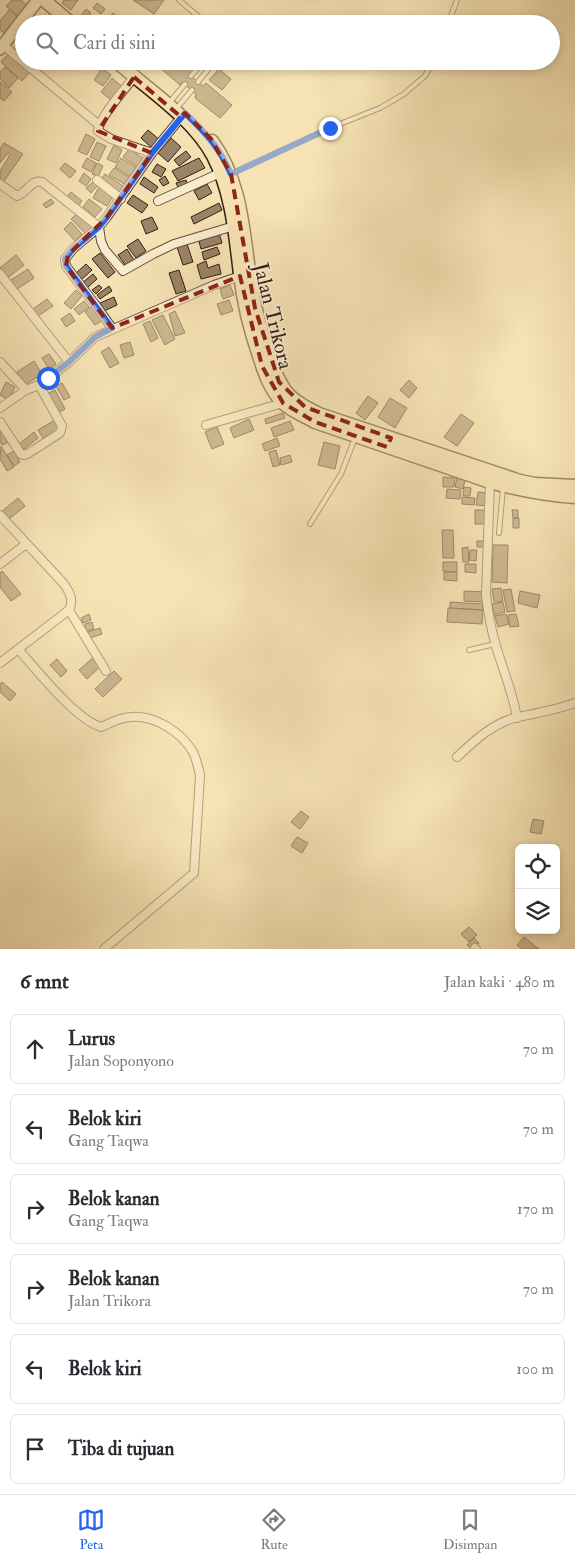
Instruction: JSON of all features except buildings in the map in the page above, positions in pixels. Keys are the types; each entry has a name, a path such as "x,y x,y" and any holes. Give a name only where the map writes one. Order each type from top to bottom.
{"main road":[{"path":"44,0 62,15"},
{"path":"51,0 68,15"},
{"name":"Jalan Trikora","path":"128,70 176,109 196,131 225,173 239,200 255,308 279,382 286,392 305,407 490,482 546,495 575,497"},
{"name":"Jalan Trikora","path":"131,70 135,75"},
{"name":"Jalan Trikora","path":"225,173 240,276 251,328 262,366 270,385 283,403 315,422 356,436 389,442 520,481 535,484 575,486"}],"street":[{"path":"26,15 38,0"},
{"path":"15,29 1,47 15,58"},
{"path":"29,70 98,126"},
{"path":"135,75 98,126 98,131 111,139 152,153"},
{"path":"112,328 68,269 65,259 73,249 99,227 120,199 152,153 176,109"},
{"path":"158,201 225,173"},
{"path":"97,180 120,199"},
{"path":"0,184 17,196 23,194 34,182 42,182 99,227 101,241 105,250 123,271 174,244 234,226"},
{"path":"0,274 69,362"},
{"path":"0,408 26,390 39,385 69,362 95,337 214,285 240,276"},
{"path":"0,362 26,390"},
{"path":"0,422 21,454 24,455 60,433 62,426 39,385"},
{"path":"206,425 283,403"},
{"path":"490,482 486,595 488,613 495,644 514,702 517,718"},
{"path":"0,515 35,552 70,593 72,598 72,605 69,610 0,663"},
{"path":"0,564 26,544"},
{"path":"69,610 106,671"},
{"path":"18,649 57,693 94,724 101,727 132,716 160,722 186,742 198,762 200,775 194,873 104,949"},
{"path":"457,757 479,737 496,726 517,718 575,703"}],"lane":[{"path":"179,0 197,15"},
{"path":"451,15 457,0"},
{"path":"191,76 196,70"},
{"path":"198,82 208,70"},
{"path":"225,173 388,103 404,94 425,76 428,70"},
{"path":"176,109 185,84"},
{"path":"176,109 192,90"},
{"path":"310,524 341,474 356,436"},
{"path":"499,534 503,486"},
{"path":"469,650 495,644"}],"highlighted area":[{"path":"134,77 181,117 185,113 211,139 231,174 255,308 279,382 305,407 391,438 387,447 315,422 283,403 262,366 240,276 112,328 66,266 68,255 107,217 152,153 98,131"}],"route":[{"path":"48,378 69,362 95,337 112,328 66,266 65,259 82,240 99,227 152,153 185,113 218,148 231,174 330,128"}]}
